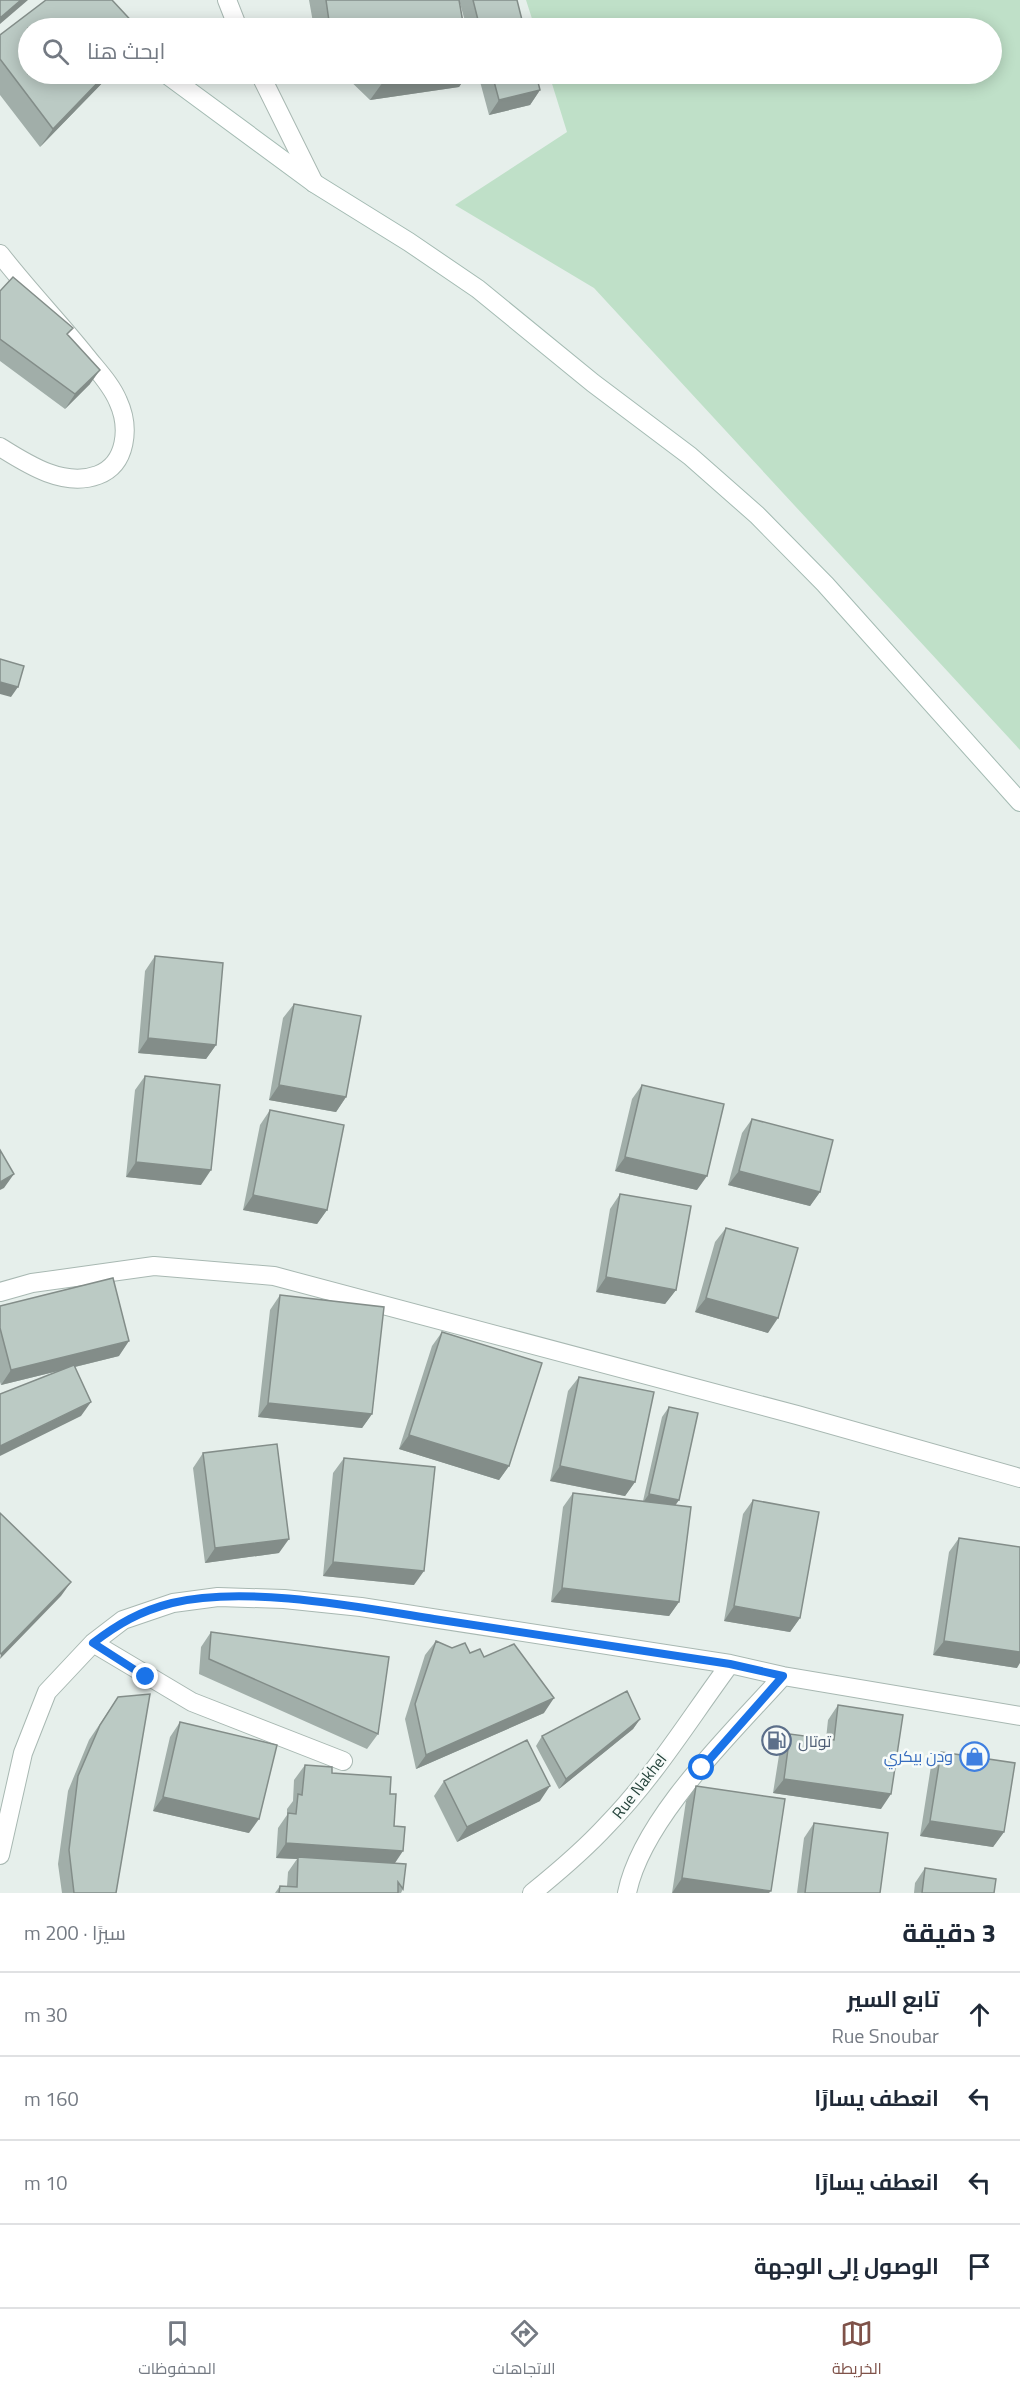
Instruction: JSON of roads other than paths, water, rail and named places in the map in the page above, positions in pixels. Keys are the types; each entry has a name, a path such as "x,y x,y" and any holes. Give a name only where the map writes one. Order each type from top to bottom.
{"street":[{"path":"227,0 234,18"},
{"path":"180,84 314,183 409,242 478,289 593,383 690,456 757,515 825,584 1020,802"},
{"path":"265,84 314,183"},
{"path":"0,254 103,377 118,400 124,420 124,444 119,458 108,471 90,478 69,478 32,467 0,447"},
{"path":"0,1292 33,1283 154,1266 274,1276 797,1415 1020,1478"},
{"path":"0,1855 23,1754 47,1692 93,1643 123,1620 173,1603 218,1597 262,1598 361,1607 730,1664 783,1676 1020,1716"},
{"path":"93,1643 192,1702 344,1761"},
{"name":"Rue Nakhel","path":"532,1893 564,1867 608,1824 649,1776 730,1664"},
{"path":"627,1893 631,1874 641,1850 671,1806 783,1676"}],"place":[{"name":"توتال","path":"777,1741"},
{"name":"ودن بيكري","path":"974,1756"}]}
